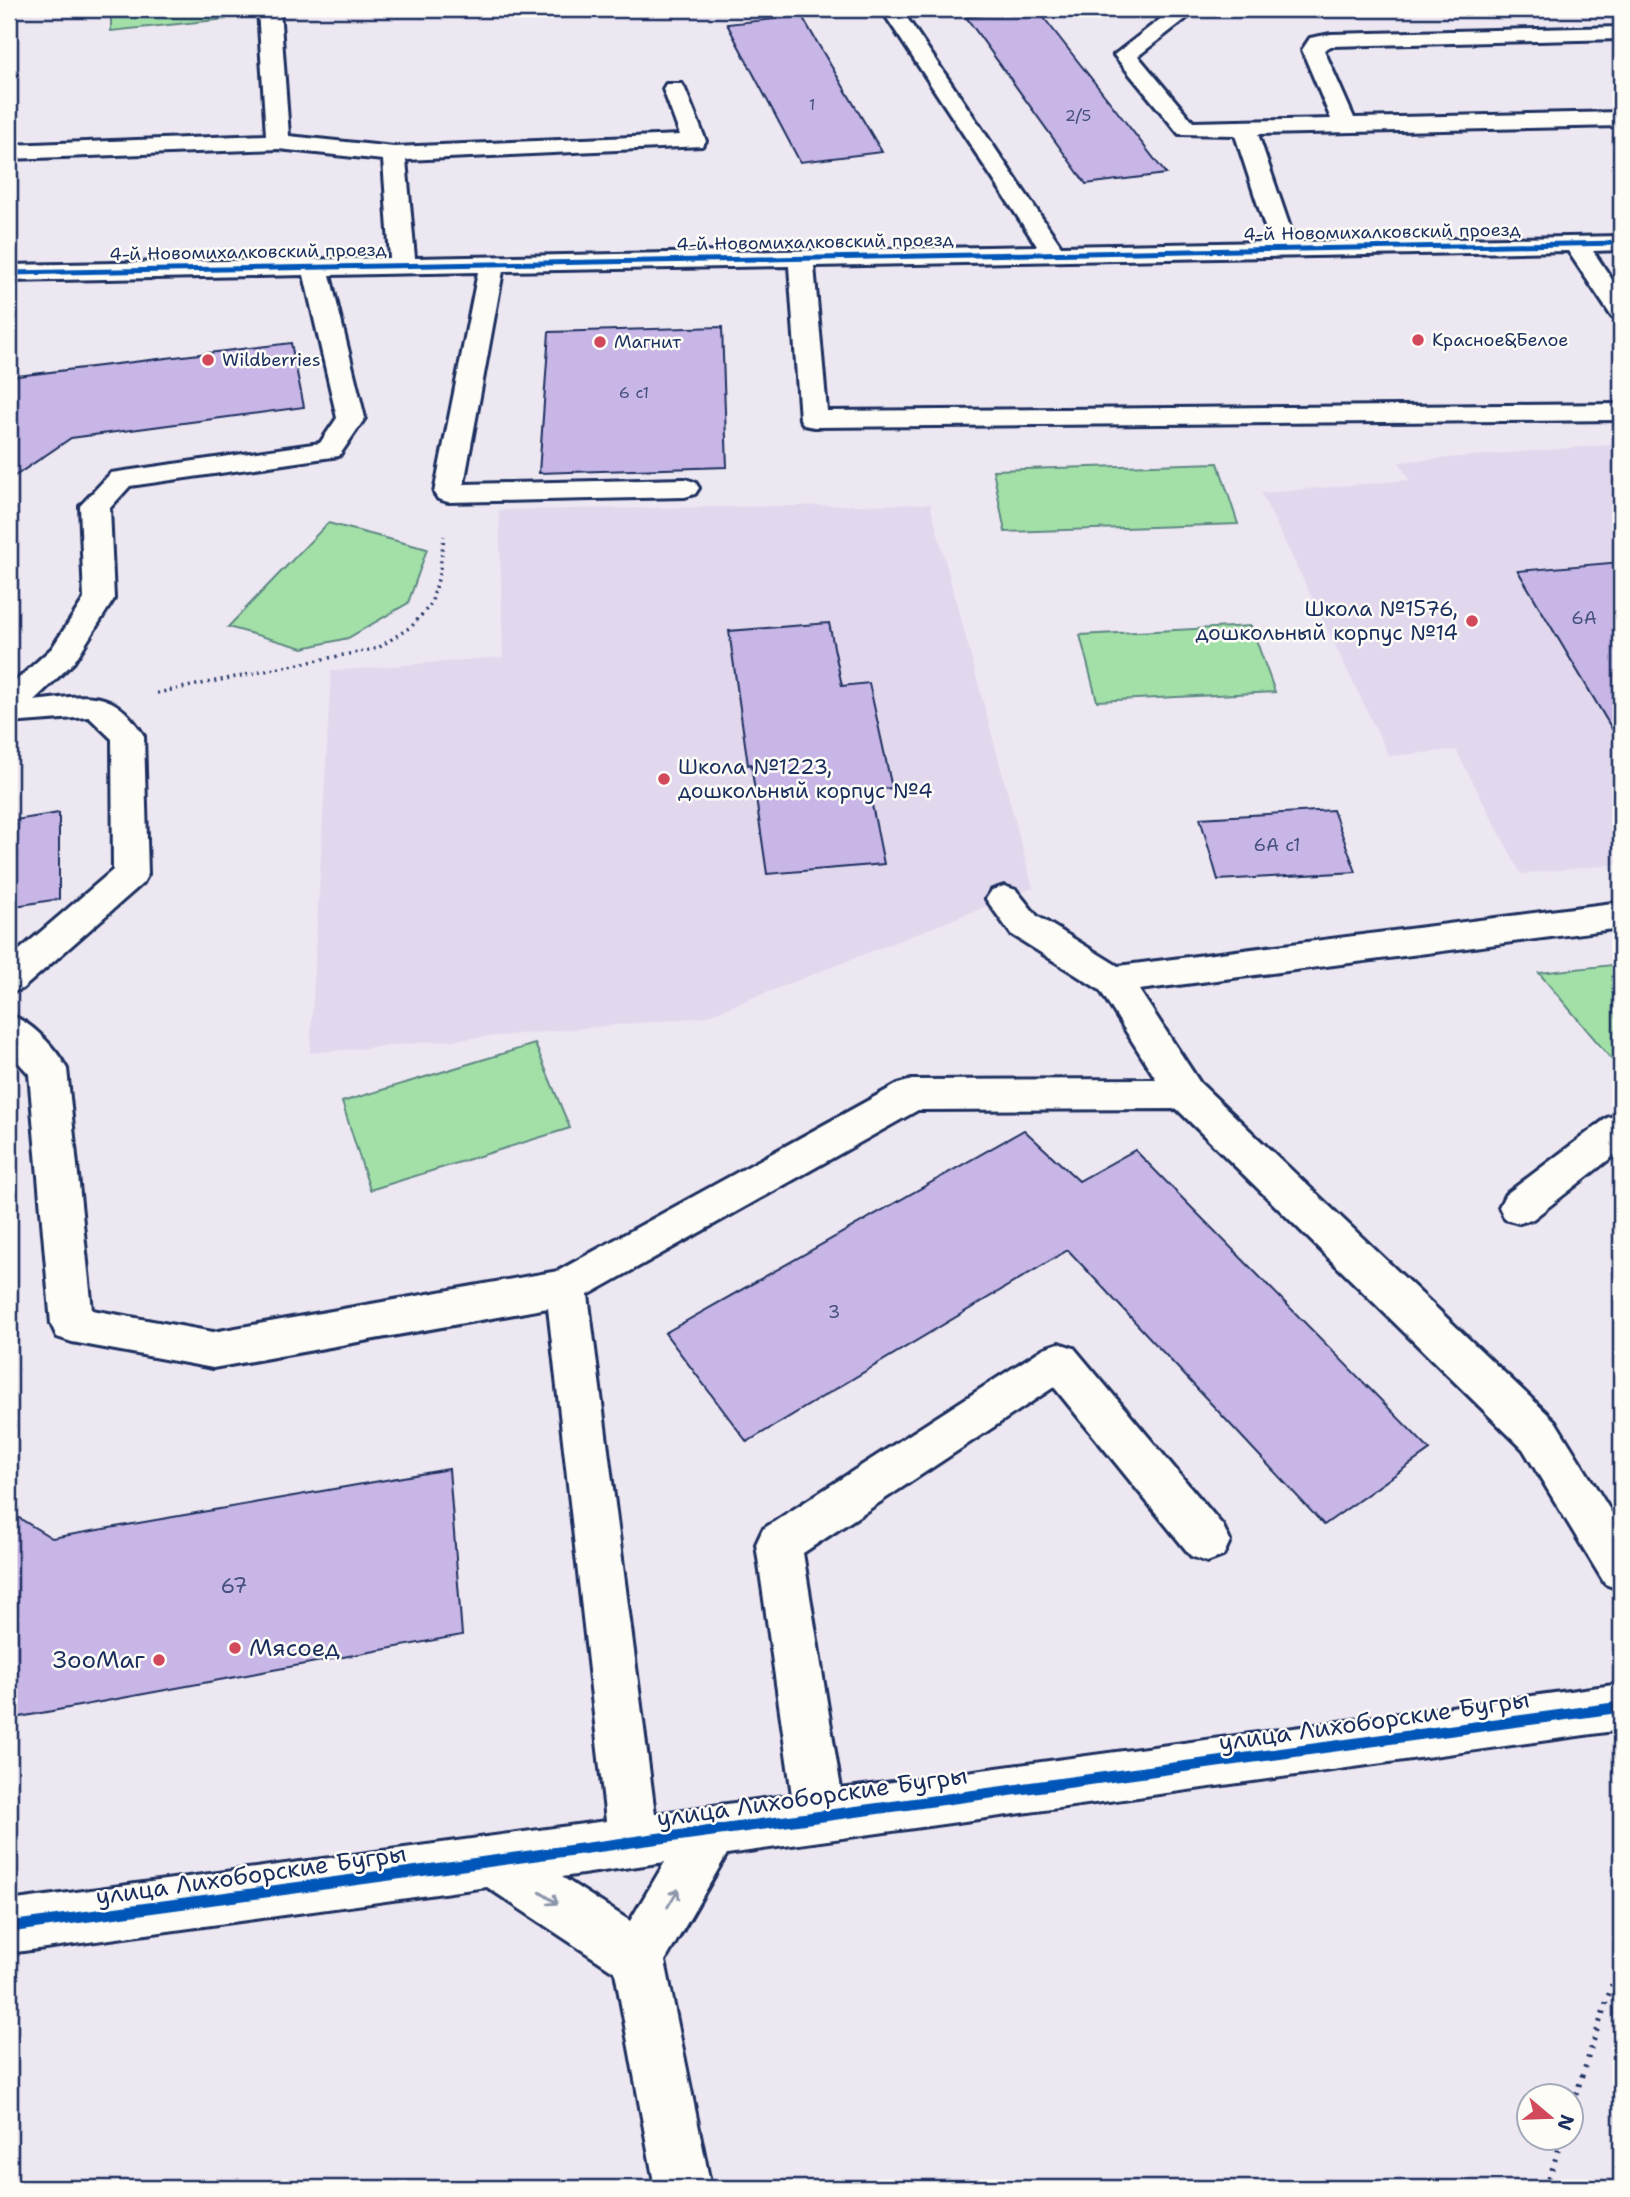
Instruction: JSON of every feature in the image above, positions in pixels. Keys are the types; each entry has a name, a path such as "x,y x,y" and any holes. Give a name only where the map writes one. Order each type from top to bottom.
{"street":[{"path":"269,9 278,142"},
{"path":"892,10 921,9"},
{"path":"1176,9 1181,14 1125,55 1187,129 1621,119"},
{"path":"892,10 1054,254"},
{"path":"1346,125 1313,50 1318,43 1331,40 1621,33"},
{"path":"9,152 278,142 394,154 694,141 674,89"},
{"path":"1244,128 1285,250"},
{"path":"394,154 403,265"},
{"name":"4-й Новомихалковский проезд","path":"9,273 1621,243"},
{"path":"1576,244 1621,313"},
{"path":"801,258 814,419 1621,412"},
{"path":"492,264 448,493 685,488"},
{"path":"9,705 63,654 99,599 95,506 121,479 329,450 351,418 315,266"},
{"path":"9,713 97,706 128,736 131,874 9,979"},
{"path":"1004,899 1024,925 1112,980 1186,1094 1539,1435 1621,1569"},
{"path":"1112,980 1621,915"},
{"path":"9,1030 48,1069 72,1324 213,1350 566,1287 912,1095 1186,1094"},
{"path":"1519,1207 1621,1129"},
{"path":"566,1287 633,1841"},
{"path":"820,1815 779,1544 1059,1361 1208,1541"},
{"name":"улица Лихоборские Бугры","path":"9,1927 1621,1707"},
{"path":"683,2188 638,1957 712,1832"},
{"path":"492,1860 638,1957"}],"path":[{"path":"97,706 378,648 408,632 424,614 439,589 448,493"},
{"path":"1580,2082 1621,1957"},
{"path":"1546,2188 1557,2152"}],"shaded area":[{"name":"Школа №1576, дошкольный корпус №14","path":"1621,444 1621,864 1521,874 1456,750 1389,756 1261,493 1409,480 1399,462"},
{"name":"Школа №1223, дошкольный корпус №4","path":"930,504 1033,888 704,1017 310,1053 331,671 503,657 499,510"}],"green space":[{"path":"111,9 225,9 226,19 111,31"},
{"path":"1218,463 1238,524 1005,532 993,470"},
{"path":"328,523 427,549 408,603 348,638 303,648 228,627"},
{"path":"1251,626 1275,692 1097,701 1080,635"},
{"path":"1621,964 1621,1057 1613,1061 1539,973"},
{"path":"535,1044 570,1128 370,1190 342,1102"}],"building":[{"path":"1037,9 1166,174 1086,184 966,17"},
{"path":"802,16 882,152 800,162 727,24"},
{"path":"722,327 727,467 539,473 549,332"},
{"path":"291,343 304,407 71,438 9,480 9,377"},
{"path":"1621,562 1621,744 1518,571"},
{"path":"829,623 842,686 869,683 892,788 869,790 884,864 767,874 729,631"},
{"path":"1333,810 1356,872 1218,880 1200,818"},
{"path":"59,813 59,899 9,907 9,821"},
{"path":"1024,1130 1079,1181 1135,1150 1430,1450 1324,1525 1068,1250 747,1442 665,1333"},
{"path":"449,1469 462,1635 9,1719 9,1512 52,1538"}],"cycle path":[{"path":"9,273 1621,243"},
{"path":"9,1927 1621,1707"}],"place":[{"name":"Красное&Белое","path":"1418,340"},
{"name":"Магнит","path":"600,342"},
{"name":"Wildberries","path":"208,360"},
{"name":"Школа №1576, дошкольный корпус №14","path":"1472,621"},
{"name":"Школа №1223, дошкольный корпус №4","path":"664,779"},
{"name":"Мясоед","path":"235,1648"},
{"name":"ЗооМаг","path":"159,1660"}]}
